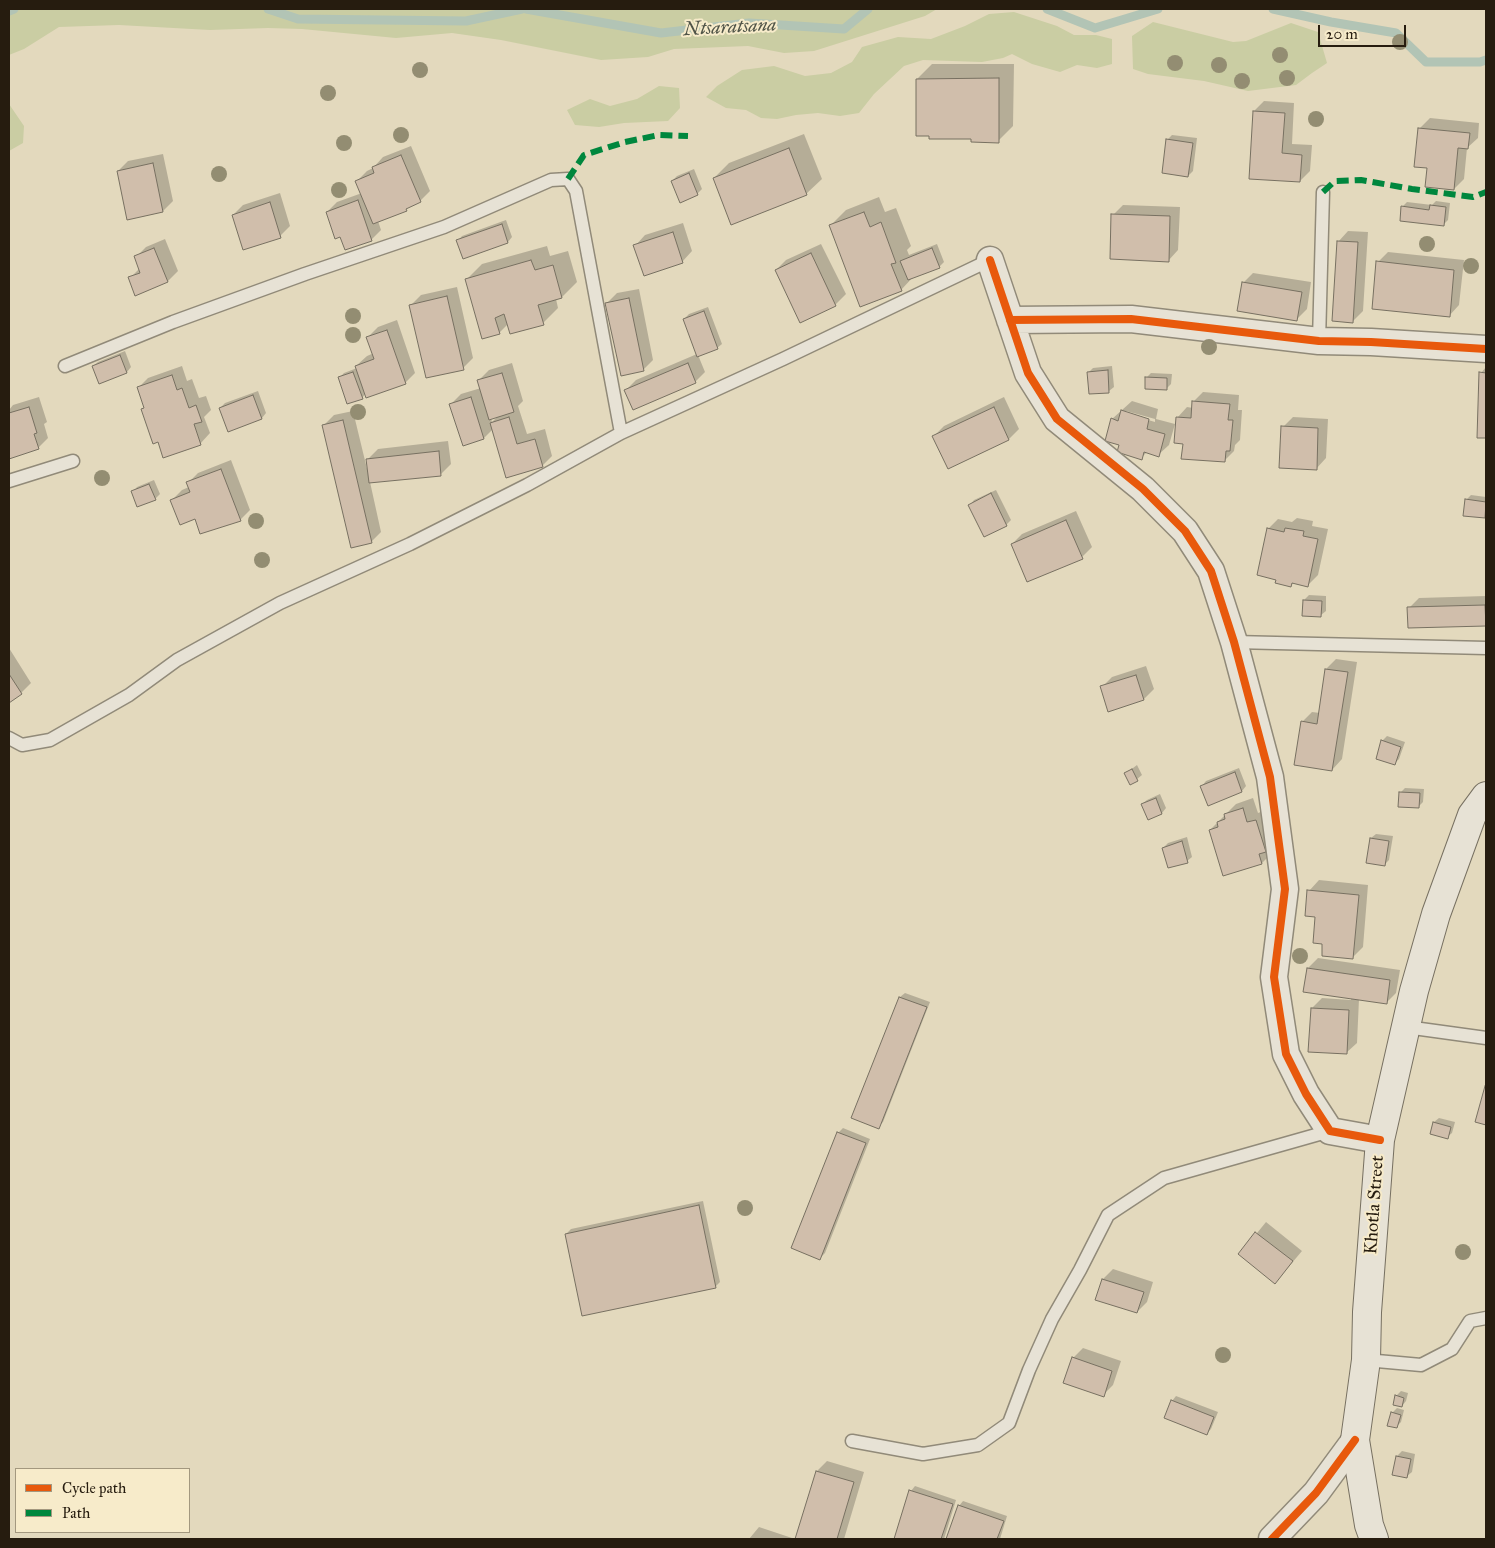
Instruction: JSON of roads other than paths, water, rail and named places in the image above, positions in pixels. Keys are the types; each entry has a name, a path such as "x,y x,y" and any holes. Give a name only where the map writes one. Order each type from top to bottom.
{"street":[{"path":"990,260 1028,373 1057,419 1143,490 1185,531 1211,571 1234,642 1270,777 1285,889 1274,977 1286,1054 1306,1094 1330,1131 1380,1140"},
{"path":"1010,320 1131,319 1319,341 1486,349"},
{"name":"Khotla Street","path":"1374,1539 1369,1525 1355,1440 1366,1360 1380,1140 1406,1027 1436,914 1482,809"},
{"path":"1272,1539 1316,1493 1355,1440"}],"lane":[{"path":"65,366 173,322 305,274 444,227 551,180 568,179 576,191 621,433"},
{"path":"1319,341 1323,192"},
{"path":"9,738 22,746 50,740 129,694 177,660 280,603 410,544 502,498 621,433 783,359 990,260"},
{"path":"9,481 73,460"},
{"path":"1234,642 1486,648"},
{"path":"1406,1027 1486,1038"},
{"path":"852,1441 922,1454 978,1445 1009,1423 1029,1370 1052,1320 1108,1214 1164,1178 1330,1131"},
{"path":"1366,1360 1421,1365 1452,1349 1470,1321 1486,1318"}],"waterway":[{"name":"Ntsaratsana","path":"9,11 14,9"},
{"name":"Ntsaratsana","path":"268,9 298,19 466,21 522,9"},
{"name":"Ntsaratsana","path":"526,9 661,33 749,23 844,29 868,9"},
{"name":"Ntsaratsana","path":"1047,9 1095,28 1158,9"},
{"name":"Ntsaratsana","path":"1273,9 1331,22 1396,33 1426,62 1480,62 1486,60"}]}
